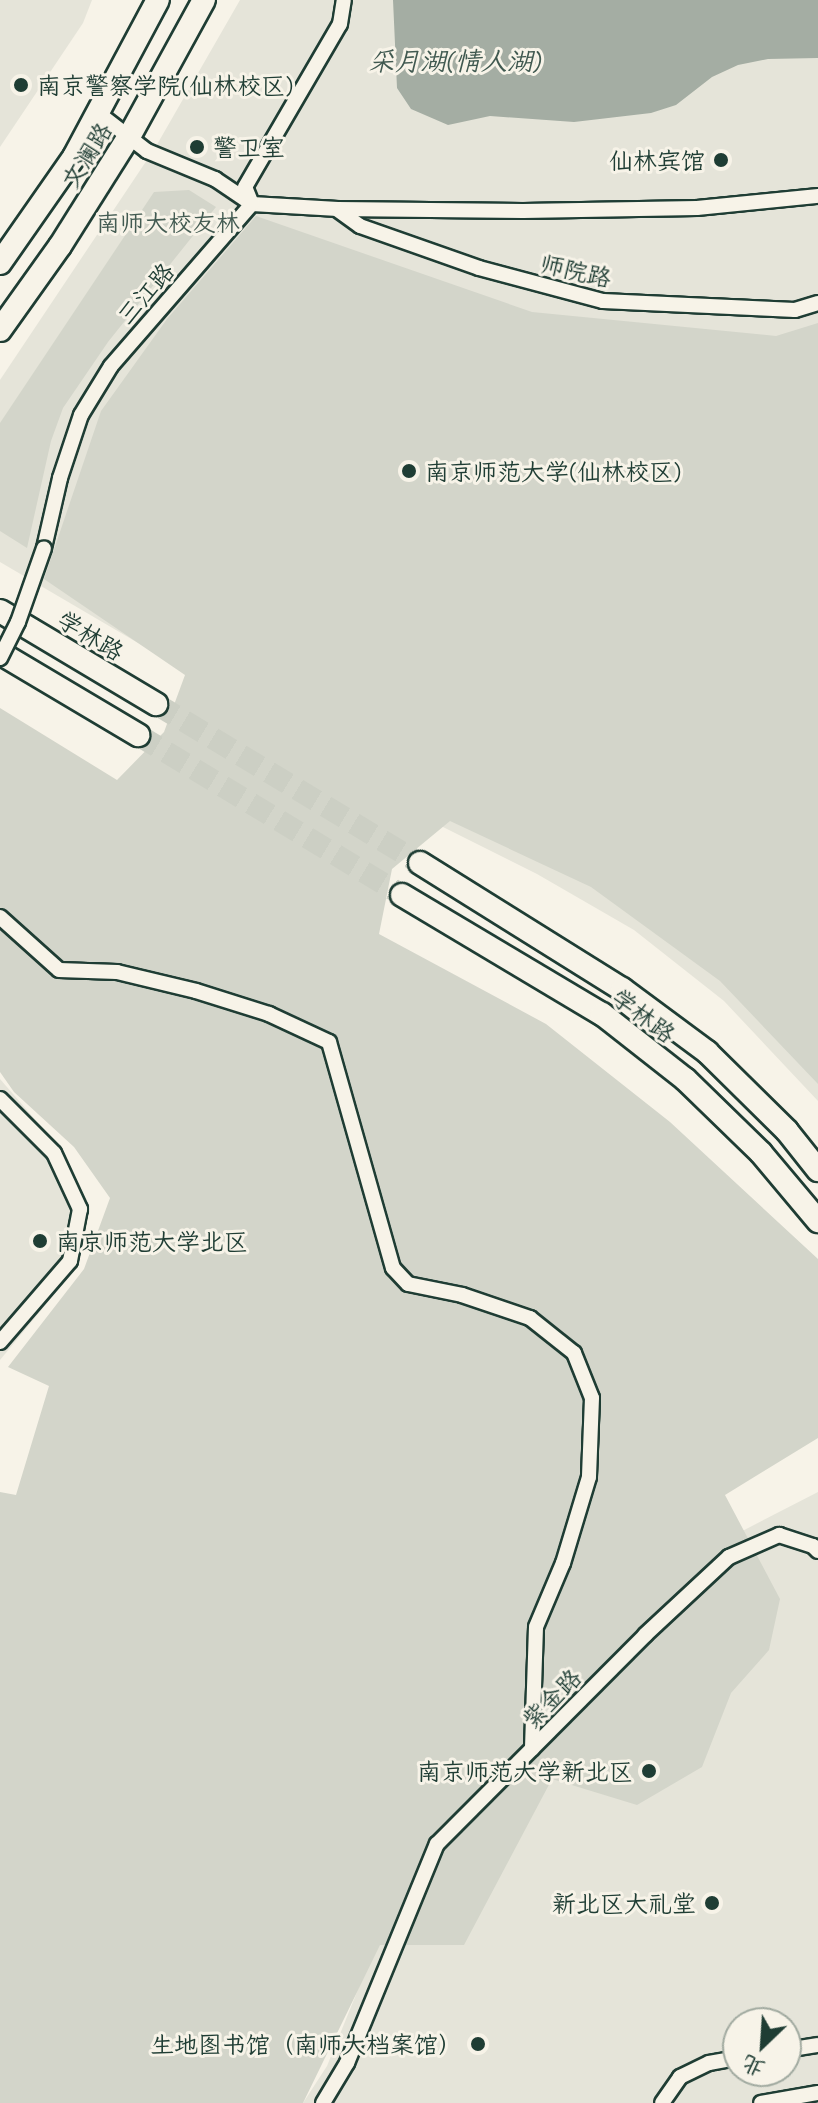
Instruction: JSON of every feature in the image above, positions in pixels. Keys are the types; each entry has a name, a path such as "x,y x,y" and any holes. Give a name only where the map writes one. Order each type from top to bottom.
{"main road":[{"name":"文澜路","path":"0,263 74,157 158,0"},
{"name":"文澜路","path":"0,330 60,246 130,135 204,0"},
{"name":"学林路","path":"9,616 156,704"},
{"path":"1,655 138,735"},
{"name":"学林路","path":"420,863 622,989 707,1052 787,1131 818,1170"},
{"name":"学林路","path":"402,895 602,1014 685,1079 761,1153 818,1221"}],"street":[{"path":"252,204 245,187 340,24 344,0"},
{"path":"98,113 147,151 215,179 252,204"},
{"name":"师院路","path":"252,204 338,209 697,208 818,196"},
{"name":"三江路","path":"1,655 9,616 44,548 60,478 81,415 111,366 252,204"},
{"name":"师院路","path":"338,209 360,226 479,268 603,301 795,310 818,303"},
{"path":"0,917 59,970 117,972 196,991 269,1014 329,1042 393,1268 408,1284 462,1295 530,1318 574,1353 592,1398 589,1477 563,1563 536,1627 532,1749"},
{"path":"0,1099 54,1153 80,1209 70,1261 0,1342"},
{"name":"紫金路","path":"323,2103 347,2063 437,1844 729,1557 779,1535 813,1546 818,1551"},
{"path":"669,2101 680,2077 709,2063 722,2061"},
{"path":"761,2103 818,2093"}],"shaded area":[{"name":"南京警察学院(仙林校区)","path":"0,0 92,0 83,23 0,147"},
{"name":"南京师范大学(仙林校区)","path":"240,0 818,0 818,1101 724,1001 634,930 537,874 429,820 254,711 0,562 0,380 155,148"},
{"name":"南京师范大学北区","path":"0,1079 52,1139 88,1208 71,1274 0,1360"},
{"name":"南京师范大学新北区","path":"818,1492 818,2103 303,2103 327,2066 424,1827 721,1542"}],"green space":[{"name":"南师大校友林","path":"189,190 216,207 108,342 63,408 51,441 27,548 0,531 0,423 154,192"},
{"path":"256,216 532,312 776,336 818,323 818,1084 720,981 591,887 450,821 392,869 379,934 546,1024 670,1122 818,1259 818,1438 725,1495 780,1599 769,1650 731,1693 702,1767 637,1805 552,1779 464,1945 380,1945 303,2103 0,2103 0,1492 16,1495 49,1386 8,1367 84,1269 110,1198 74,1147 14,1092 0,1072 0,708 117,780 164,732 185,675 44,579 101,411 167,319"}],"water":[{"name":"采月湖(情人湖)","path":"393,0 818,0 818,58 768,59 738,65 712,77 676,105 651,113 574,122 490,116 448,125 411,109 397,88"}],"tunnel":[{"path":"156,704 420,863"},
{"path":"138,735 402,895"}],"place":[{"name":"南京警察学院(仙林校区)","path":"21,85"},
{"name":"警卫室","path":"197,147"},
{"name":"仙林宾馆","path":"721,160"},
{"name":"南京师范大学(仙林校区)","path":"409,471"},
{"name":"南京师范大学北区","path":"40,1241"},
{"name":"南京师范大学新北区","path":"649,1771"},
{"name":"新北区大礼堂","path":"712,1903"},
{"name":"生地图书馆（南师大档案馆）","path":"478,2044"}]}
